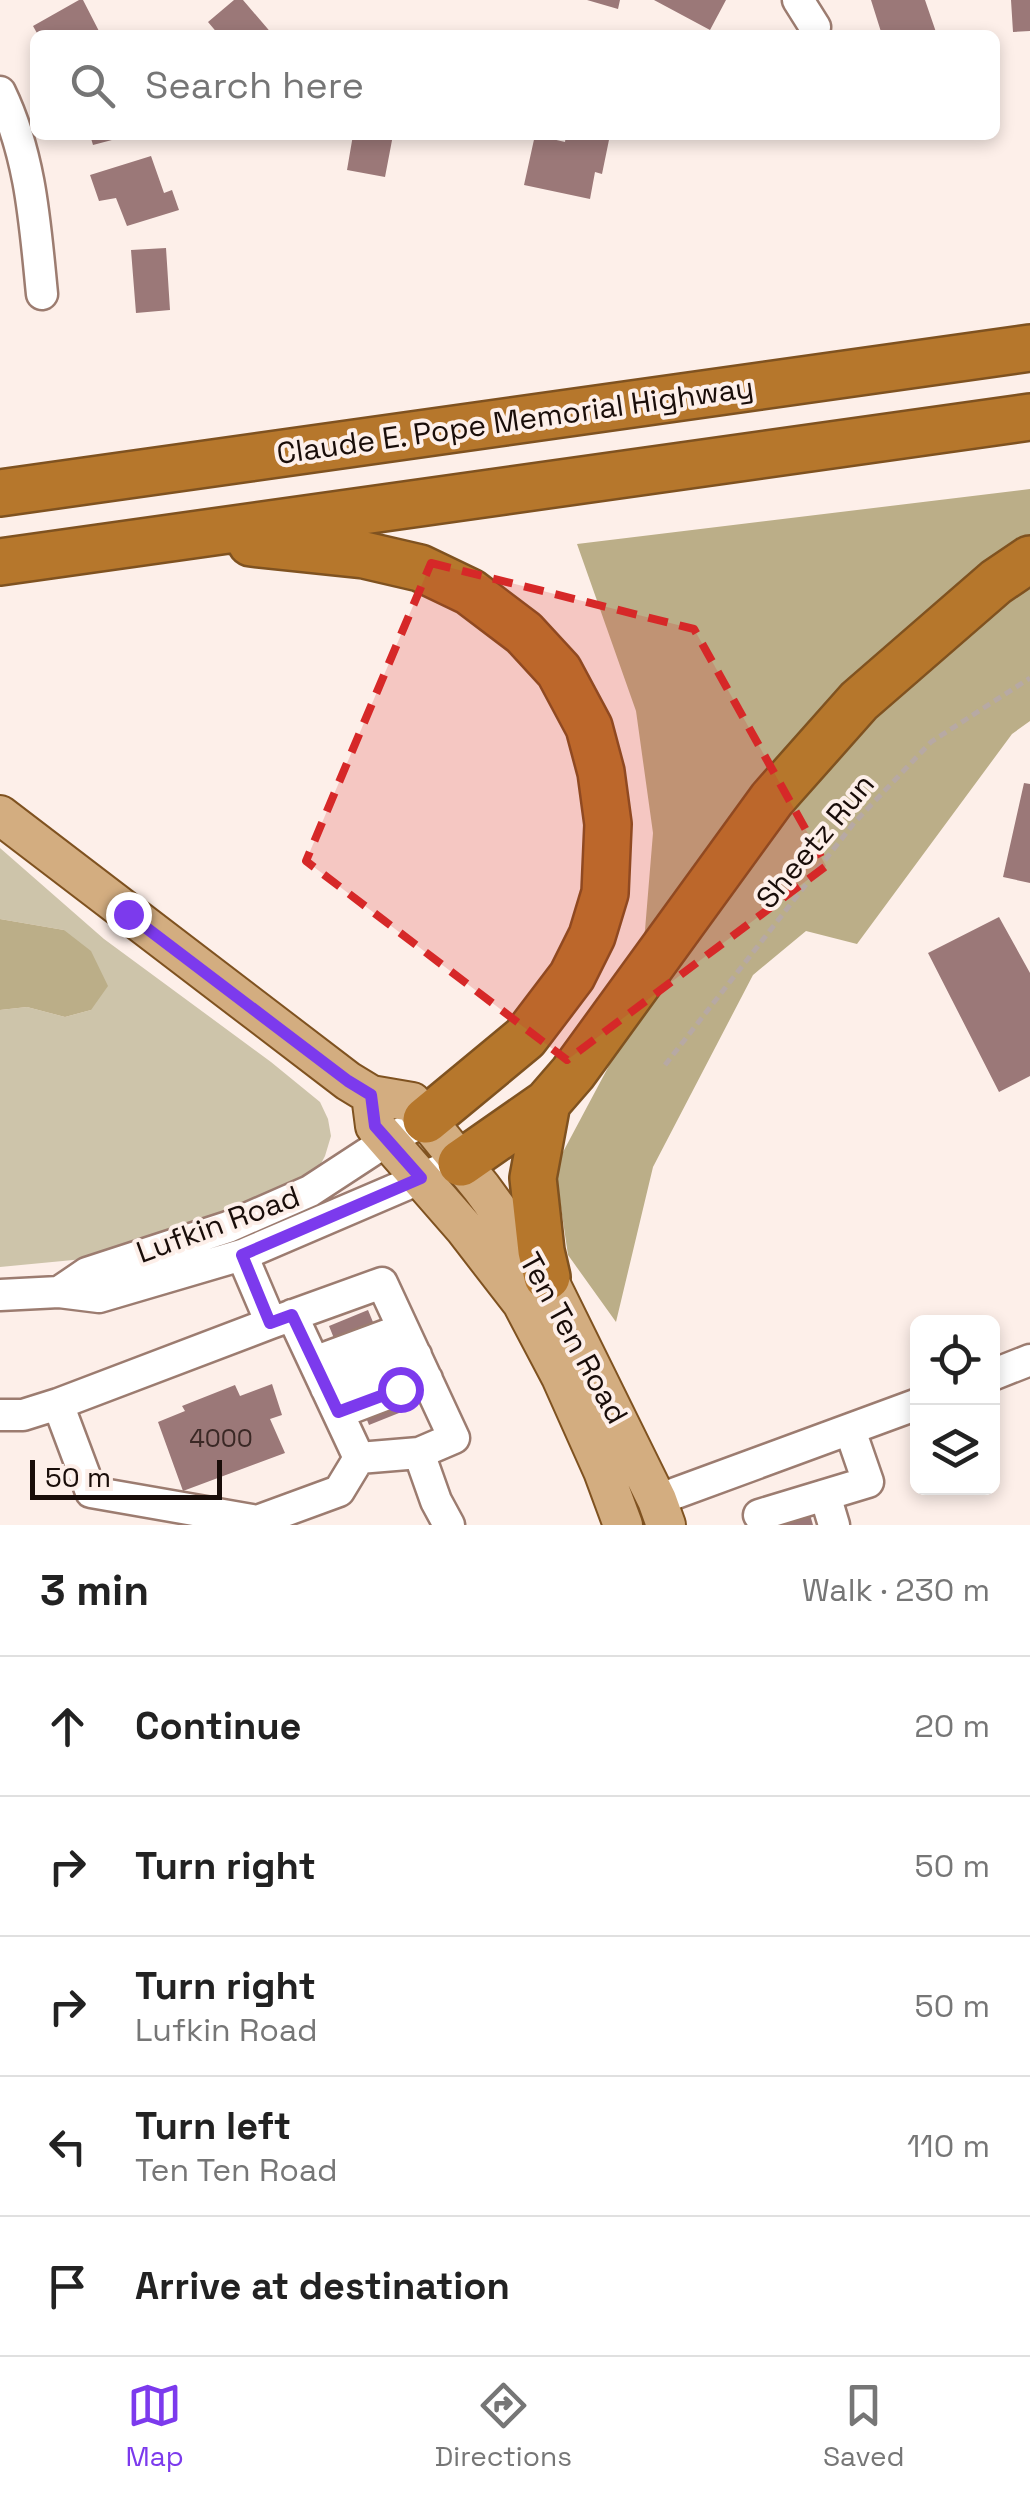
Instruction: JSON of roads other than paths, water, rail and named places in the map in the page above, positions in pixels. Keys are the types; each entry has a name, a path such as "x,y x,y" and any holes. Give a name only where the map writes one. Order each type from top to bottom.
{"highway":[{"name":"Claude E. Pope Memorial Highway","path":"0,492 1030,348"},
{"path":"0,562 1030,417"},
{"path":"190,536 364,554 420,568 470,592 524,632 559,671 589,726 601,772 608,824 605,893 592,936 572,976 525,1038 407,1130"},
{"path":"441,1170 547,1103 772,799 859,701 996,582 1030,559"},
{"path":"547,1103 533,1178 540,1251 547,1277"}],"main road":[{"name":"Ten Ten Road","path":"0,814 348,1081 371,1095 412,1102 407,1130 547,1277 662,1512"},
{"name":"Ten Ten Road","path":"441,1170 464,1228 522,1303 561,1377 623,1525"}],"street":[{"path":"798,0 814,26"},
{"path":"0,92 25,159 42,294"},
{"name":"Lufkin Road","path":"59,1292 87,1273 228,1227 310,1191 407,1130"},
{"name":"Lufkin Road","path":"0,1294 59,1292 99,1297 242,1255 441,1170"},
{"path":"242,1255 326,1387 359,1458"},
{"path":"0,1415 23,1415 58,1404 382,1283 454,1438 419,1453 359,1458"},
{"path":"326,1387 415,1354"},
{"path":"326,1387 415,1354"},
{"path":"1000,1371 1030,1360"},
{"path":"58,1404 91,1492 258,1522 339,1491 359,1458"},
{"path":"662,1512 743,1468 915,1405"},
{"path":"743,1468 761,1520 825,1494 868,1482 850,1430"},
{"path":"419,1453 436,1502 450,1525"},
{"path":"825,1494 834,1525"}]}
